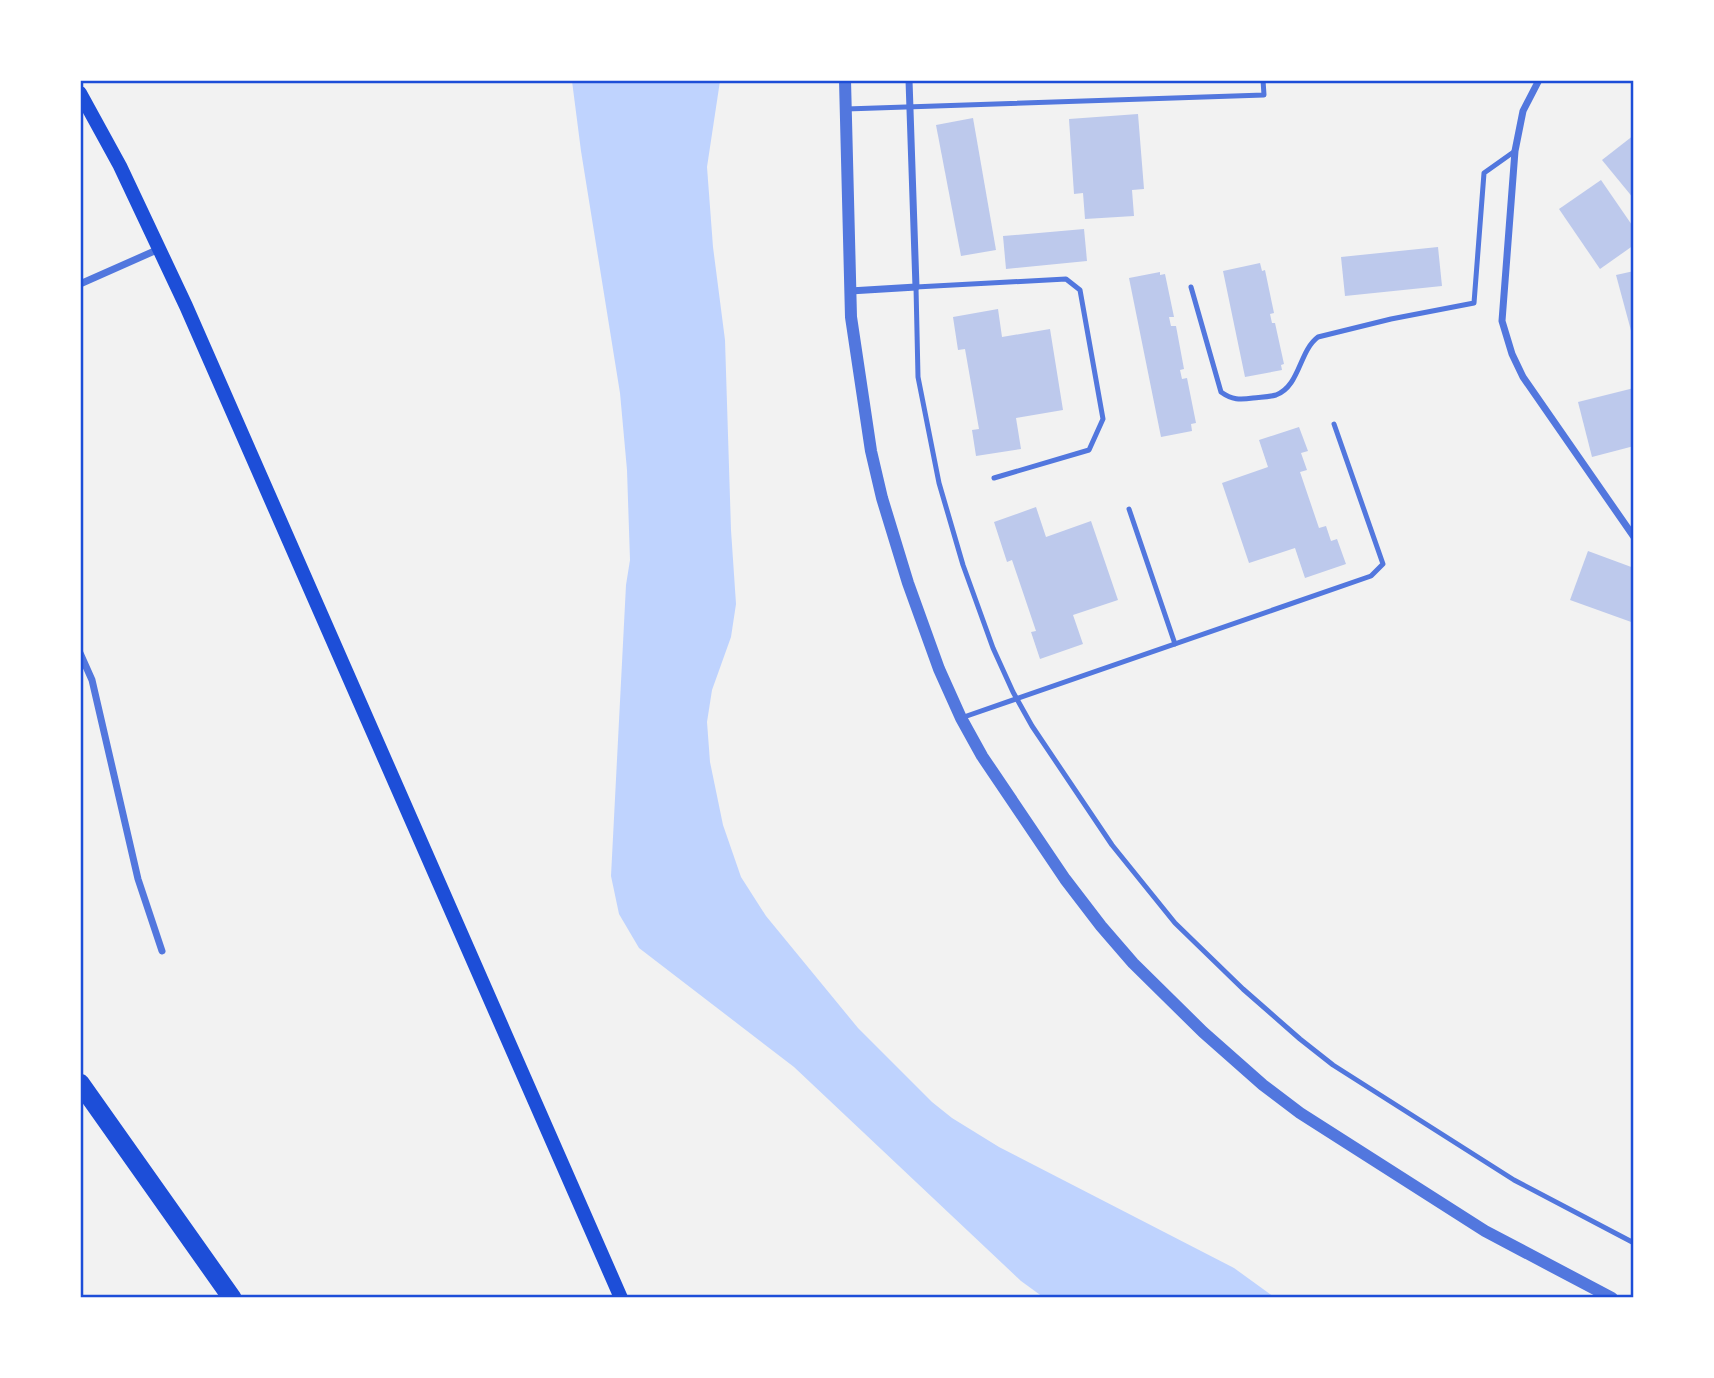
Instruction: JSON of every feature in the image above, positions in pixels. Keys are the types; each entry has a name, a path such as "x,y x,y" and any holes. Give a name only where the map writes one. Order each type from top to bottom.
{"highway":[{"path":"80,1083 232,1297"}],"main road":[{"path":"80,93 120,166 186,306 621,1297"}],"street":[{"path":"845,80 851,317 860,386 882,498 908,583 939,669 982,756 1029,827 1101,926 1133,964 1263,1085 1312,1120 1485,1231 1612,1297"},
{"path":"850,291 916,287 909,80"},
{"path":"1539,80 1523,111 1515,151 1502,321 1523,377 1633,537"},
{"path":"80,284 159,249"},
{"path":"80,653 92,680 138,879 162,951"}],"lane":[{"path":"846,109 1264,95 1264,80"},
{"path":"1191,287 1221,392 1229,398 1239,400 1275,395 1290,384 1311,342 1318,337 1474,303 1484,173 1515,151"},
{"path":"994,478 1089,450 1103,419 1080,290 1066,279 916,287 918,377 939,483 963,565 993,648 1017,699 1077,795 1146,890 1175,923 1252,998 1334,1065 1514,1180 1633,1243"},
{"path":"961,718 1371,576 1383,564 1334,424"},
{"path":"1129,509 1175,644"}],"water":[{"path":"572,81 720,81 707,167 713,247 725,340 736,604 731,637 712,690 707,722 710,762 723,825 741,877 766,916 858,1028 932,1102 952,1118 999,1147 1234,1268 1274,1297 1043,1297 1021,1281 794,1067 639,948 619,914 611,876 626,585 630,560 627,470 620,393"}],"building":[{"path":"1138,114 1144,189 1132,190 1134,216 1085,219 1083,193 1074,194 1069,119"},
{"path":"973,118 996,250 961,256 936,125"},
{"path":"1634,135 1634,199 1602,160"},
{"path":"1601,180 1634,228 1634,245 1600,269 1559,209"},
{"path":"1084,229 1087,261 1006,269 1003,236"},
{"path":"1438,247 1442,286 1345,296 1341,257"},
{"path":"1260,263 1262,271 1265,270 1274,313 1270,314 1272,323 1275,323 1284,364 1281,365 1282,370 1245,377 1223,271"},
{"path":"1634,271 1634,338 1633,338 1616,275"},
{"path":"1160,272 1160,275 1165,274 1174,317 1169,317 1171,326 1176,326 1184,369 1180,370 1182,379 1187,378 1196,423 1191,424 1192,431 1161,437 1129,278"},
{"path":"998,309 1002,337 1050,329 1063,410 1016,418 1021,449 976,456 972,430 979,429 965,349 958,350 953,317"},
{"path":"1634,388 1634,446 1592,457 1578,402"},
{"path":"1299,427 1308,451 1301,453 1307,470 1300,472 1319,528 1326,526 1331,541 1337,539 1346,564 1305,578 1295,548 1249,563 1222,483 1268,467 1259,440"},
{"path":"1036,507 1046,537 1091,521 1118,600 1073,615 1083,644 1040,659 1031,632 1036,631 1012,560 1007,562 994,522"},
{"path":"1588,551 1634,568 1634,623 1570,600"}]}
